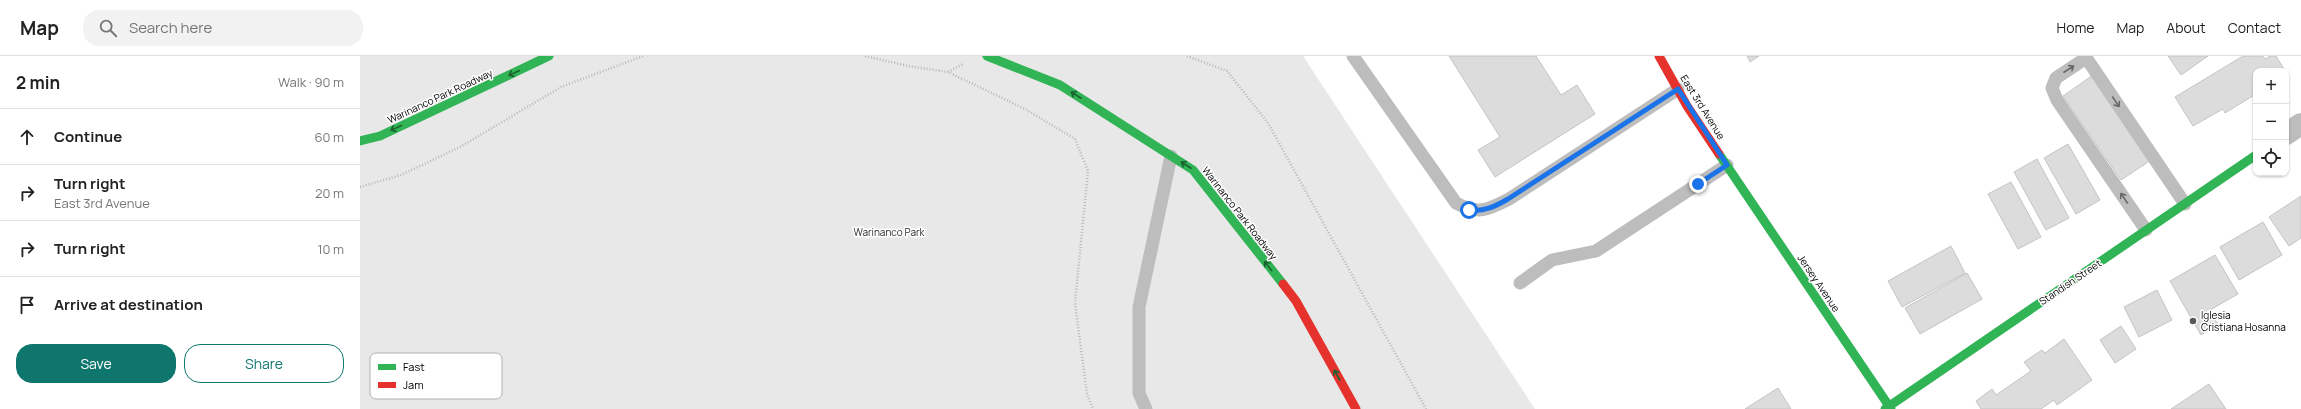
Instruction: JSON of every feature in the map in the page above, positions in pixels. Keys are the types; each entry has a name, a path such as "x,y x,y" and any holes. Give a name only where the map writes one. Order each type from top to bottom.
{"street":[{"name":"Warinanco Park Roadway","path":"360,141 380,136 549,56"},
{"name":"Warinanco Park Roadway","path":"987,56 1060,85 1193,170 1296,301 1356,409"},
{"name":"East 3rd Avenue","path":"1659,56 1678,89 1728,167"},
{"path":"2289,132 2301,124"},
{"name":"Standish Street","path":"1888,408 2253,157"},
{"name":"Jersey Avenue","path":"1728,167 1888,408"}],"lane":[{"path":"1353,56 1456,203 1469,210 1479,211 1496,206 1678,89"},
{"path":"2146,230 2057,100 2052,88 2056,78 2086,57 2185,204"},
{"path":"1146,409 1139,393 1139,307 1171,156"},
{"path":"1520,283 1552,260 1596,251 1728,167"}],"path":[{"path":"360,187 401,175 460,147 561,87 643,56"},
{"path":"865,56 908,66 948,72 1025,109 1075,140 1088,171 1075,302 1086,394 1094,409"},
{"path":"1187,56 1227,71 1268,123 1426,409"}],"green space":[{"name":"Warinanco Park","path":"360,56 1303,56 1535,409 360,409"}],"building":[{"path":"1449,56 1536,56 1561,95 1577,85 1595,114 1495,177 1478,150 1500,137"},
{"path":"1747,56 1759,56 1750,62"},
{"path":"2168,56 2208,56 2181,75"},
{"path":"2243,56 2263,56 2265,59 2270,56 2276,56 2283,68 2253,68 2253,96 2225,113 2223,109 2193,126 2175,97"},
{"path":"2093,75 2151,160 2121,180 2063,96"},
{"path":"2068,144 2100,200 2076,214 2044,158"},
{"path":"2037,159 2069,218 2046,230 2014,172"},
{"path":"2011,182 2041,237 2018,249 1988,194"},
{"path":"2301,196 2301,238 2289,246 2269,217"},
{"path":"2263,222 2282,255 2239,280 2220,247"},
{"path":"1951,246 1965,273 1902,307 1888,281"},
{"path":"2215,255 2238,294 2210,310 2218,325 2201,335 2170,281"},
{"path":"1967,273 1982,299 1920,334 1905,308"},
{"path":"2157,290 2172,320 2139,337 2124,307"},
{"path":"2121,326 2136,349 2115,363 2100,340"},
{"path":"2064,339 2092,380 2057,405 2054,400 2041,409 1981,409 1976,401 1992,389 1996,395 2031,371 2024,362 2042,350 2045,353"},
{"path":"2209,384 2226,409 2171,409"},
{"path":"1778,388 1791,409 1745,409"}],"traffic: fast":[{"path":"360,141 380,136 549,56"},
{"path":"987,56 1060,85 1193,170 1283,284"},
{"path":"1719,154 1891,409"},
{"path":"1885,409 2253,157"}],"traffic: jam":[{"path":"1659,56 1687,106 1719,154"},
{"path":"1283,284 1296,301 1356,409"}],"place":[{"name":"Iglesia Cristiana Hosanna","path":"2193,321"}],"route":[{"path":"1469,210 1479,211 1496,206 1678,89 1727,165 1698,184"}]}
